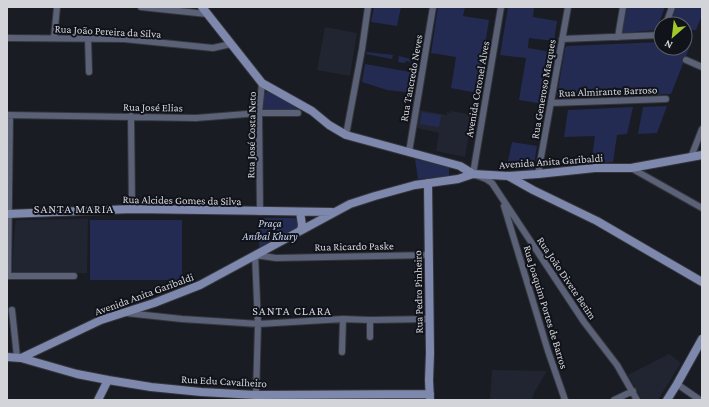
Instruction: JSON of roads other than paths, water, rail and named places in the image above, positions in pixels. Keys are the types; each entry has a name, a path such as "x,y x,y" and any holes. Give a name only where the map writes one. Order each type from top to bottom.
{"street":[{"path":"54,38 57,7"},
{"path":"346,135 362,49 368,7"},
{"name":"Rua Tancredo Neves","path":"409,152 434,7"},
{"name":"Avenida Coronel Alves","path":"473,174 501,7"},
{"name":"Rua Generoso Marques","path":"538,174 568,7"},
{"path":"618,36 623,7"},
{"path":"141,8 205,10 262,83 312,111 329,125 346,135 460,166 473,174"},
{"path":"562,39 653,35"},
{"name":"Rua João Pereira da Silva","path":"7,38 124,39 213,48 231,44"},
{"path":"88,39 89,72"},
{"path":"686,60 702,67"},
{"name":"Rua José Costa Neto","path":"260,212 259,113 262,83"},
{"name":"Rua Almirante Barroso","path":"551,103 666,99"},
{"name":"Rua José Elias","path":"9,115 196,118 259,113 298,113"},
{"path":"9,115 7,276 74,276"},
{"path":"131,116 132,209"},
{"path":"691,158 702,129"},
{"name":"Avenida Anita Garibaldi","path":"7,357 19,358 101,320 154,303 200,285 333,212 350,204 376,196 415,185 449,179 458,179 473,174 508,176 595,168 631,168 702,155"},
{"path":"449,179 458,172 455,166 451,164"},
{"path":"631,168 702,208"},
{"name":"Rua João Divete Betim","path":"473,174 486,179 492,184 584,322 617,364 637,400"},
{"path":"533,190 530,185 531,181 538,174"},
{"path":"508,176 533,190 597,221 702,282"},
{"name":"Rua Pedro Pinheiro","path":"428,183 430,397"},
{"name":"Rua Joaquim Portes de Barros","path":"500,197 548,352 565,400"},
{"name":"Rua Alcides Gomes da Silva","path":"7,214 132,209 333,212"},
{"path":"300,212 302,225 301,230"},
{"path":"255,255 258,324 256,395"},
{"name":"Rua Ricardo Paske","path":"255,255 276,258 429,255"},
{"path":"154,303 150,310 156,317"},
{"path":"12,310 19,358"},
{"path":"125,313 156,317 258,324 343,319 429,319"},
{"path":"342,352 343,319"},
{"path":"370,320 370,338"},
{"path":"666,400 677,384 702,339"},
{"path":"43,348 41,359 49,366"},
{"name":"Rua Edu Cavalheiro","path":"19,358 77,374 108,380 151,387 201,392 312,397 430,397"},
{"path":"98,400 108,380"},
{"path":"677,384 700,400"},
{"path":"614,400 633,391"}],"district":[{"name":"SANTA MARIA","path":"74,209"},
{"name":"SANTA CLARA","path":"292,311"}],"park label":[{"name":"Praça Aníbal Khury","path":"270,229"}]}
